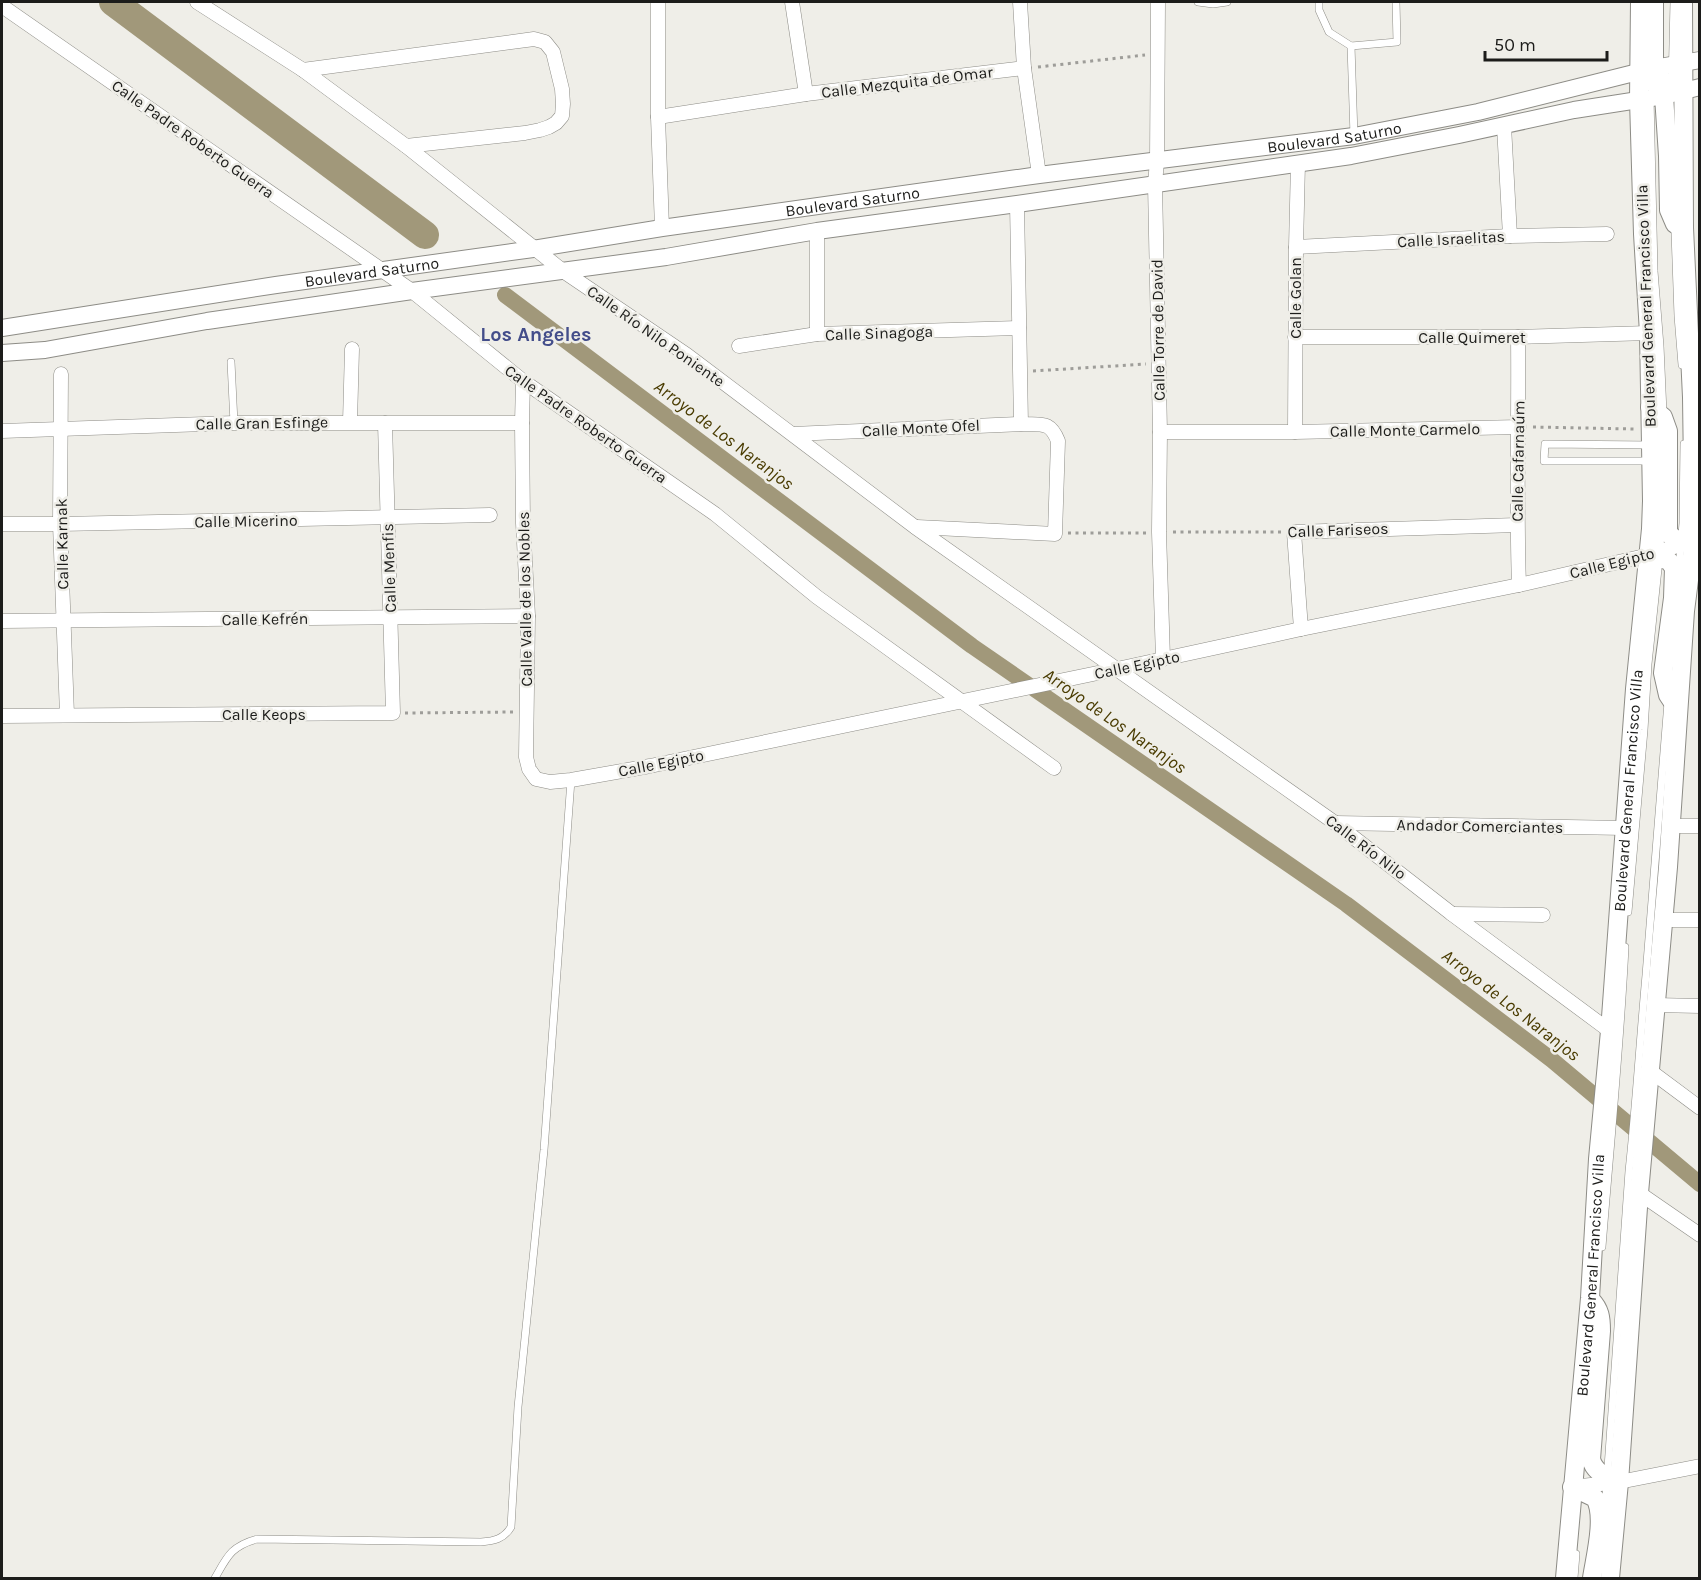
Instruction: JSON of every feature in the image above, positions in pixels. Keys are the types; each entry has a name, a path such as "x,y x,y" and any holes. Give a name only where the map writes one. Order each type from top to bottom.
{"main road":[{"name":"Boulevard General Francisco Villa","path":"1610,1578 1612,1481 1639,1193 1636,1157 1649,1070 1671,826 1673,703 1685,611 1689,541 1694,318 1661,86 1640,2"},
{"path":"1654,2 1661,86"},
{"name":"Boulevard General Francisco Villa","path":"1565,1578 1578,1492 1595,1301 1591,1262 1609,1098 1610,1031 1635,689 1656,554 1652,501 1653,432 1649,333 1643,234 1661,86 1686,62 1683,2"},
{"path":"1653,432 1668,431 1668,532 1674,539 1689,541"},
{"path":"1656,554 1669,561 1674,568 1673,598 1664,663 1665,686 1673,703"},
{"path":"1595,1301 1601,1320 1601,1331 1591,1459 1595,1468 1612,1481"},
{"path":"1578,1492 1595,1498 1599,1508 1592,1578"}],"street":[{"name":"Calle Río Nilo Poniente","path":"197,2 303,70 406,146 563,272 687,355 915,527 1117,669"},
{"path":"658,2 658,117 662,228"},
{"path":"792,2 806,94"},
{"path":"1020,2 1024,68 1039,175"},
{"name":"Calle Torre de David","path":"1158,2 1155,184 1160,432 1159,532 1163,659"},
{"name":"Calle Padre Roberto Guerra","path":"2,6 412,291 523,381 715,514 817,597 1054,768"},
{"path":"303,70 534,39 545,42 553,52 562,89 563,104 562,116 556,123 525,133 406,146"},
{"name":"Boulevard Saturno","path":"2,353 45,350 207,321 563,272 817,231 1351,156 1504,126 1661,86 1686,62"},
{"name":"Calle Mezquita de Omar","path":"658,117 806,94 1024,68"},
{"name":"Boulevard Saturno","path":"2,328 379,269 533,249 662,228 1039,175 1354,136 1478,112 1661,86"},
{"path":"1504,126 1510,236"},
{"name":"Calle Golan","path":"1294,432 1298,163"},
{"path":"1017,204 1021,424"},
{"path":"817,231 817,334"},
{"name":"Calle Israelitas","path":"1296,246 1607,234"},
{"name":"Calle Sinagoga","path":"739,346 817,334 1019,328"},
{"name":"Calle Quimeret","path":"1295,338 1649,333"},
{"name":"Calle Cafarnaúm","path":"1518,336 1519,585"},
{"path":"350,422 352,349"},
{"name":"Calle Karnak","path":"61,374 60,524 67,715"},
{"name":"Calle Valle de los Nobles","path":"523,381 523,523 528,616 526,757 529,770 536,779 550,782 571,780"},
{"name":"Calle Gran Esfinge","path":"2,431 234,423 522,423"},
{"name":"Calle Menfis","path":"385,423 393,713"},
{"name":"Calle Monte Ofel","path":"794,434 1021,424 1048,426 1053,429 1058,441 1055,534"},
{"name":"Calle Monte Carmelo","path":"1160,432 1294,432 1519,427"},
{"name":"Calle Micerino","path":"2,524 490,515"},
{"name":"Calle Fariseos","path":"1294,532 1517,525"},
{"path":"915,527 1055,534"},
{"path":"1294,532 1301,629"},
{"name":"Calle Egipto","path":"571,780 650,766 1005,693 1519,585 1656,554 1689,541"},
{"name":"Calle Kefrén","path":"2,621 528,616"},
{"name":"Calle Río Nilo","path":"1117,669 1335,823 1452,914 1610,1031"},
{"name":"Calle Keops","path":"2,716 393,713"},
{"name":"Andador Comerciantes","path":"1335,823 1625,828"},
{"path":"1671,826 1700,826"},
{"path":"1452,914 1543,915"},
{"path":"1663,920 1700,920"},
{"path":"1655,1005 1700,1006"},
{"path":"1649,1070 1700,1108"},
{"path":"1684,1097 1700,1097"},
{"path":"1639,1193 1700,1235"},
{"path":"1578,1492 1612,1481 1700,1466"}],"lane":[{"path":"1198,2 1213,4 1227,2"},
{"path":"1319,2 1319,10 1329,32 1351,46 1397,42 1396,2"},
{"path":"1627,917 1644,730 1656,554 1653,432 1660,346 1654,271 1661,86 1649,2"},
{"path":"1674,2 1686,62"},
{"path":"1351,46 1354,136"},
{"path":"1680,226 1678,316 1683,375"},
{"path":"231,362 234,423"},
{"path":"1684,386 1684,421"},
{"path":"1653,432 1544,461 1545,444 1653,432"},
{"path":"1684,432 1689,541"},
{"path":"1640,1121 1673,703"},
{"path":"215,1578 238,1545 257,1539 481,1542 501,1538 511,1527 518,1407 544,1150 571,780"},
{"path":"1609,1098 1622,1014 1625,939"},
{"path":"1601,1256 1606,1133"},
{"path":"1599,1578 1612,1481 1636,1157"},
{"path":"1574,1578 1577,1547"}],"path":[{"path":"1024,68 1157,53"},
{"path":"1019,371 1159,363"},
{"path":"1519,427 1653,432"},
{"name":"Calle Fariseos","path":"1055,534 1294,532"},
{"path":"393,713 527,712"}],"waterway":[{"path":"113,2 425,235"},
{"name":"Arroyo de Los Naranjos","path":"505,295 972,646 1346,904 1552,1060 1700,1184"}],"district":[{"name":"Los Angeles","path":"536,334"}]}
